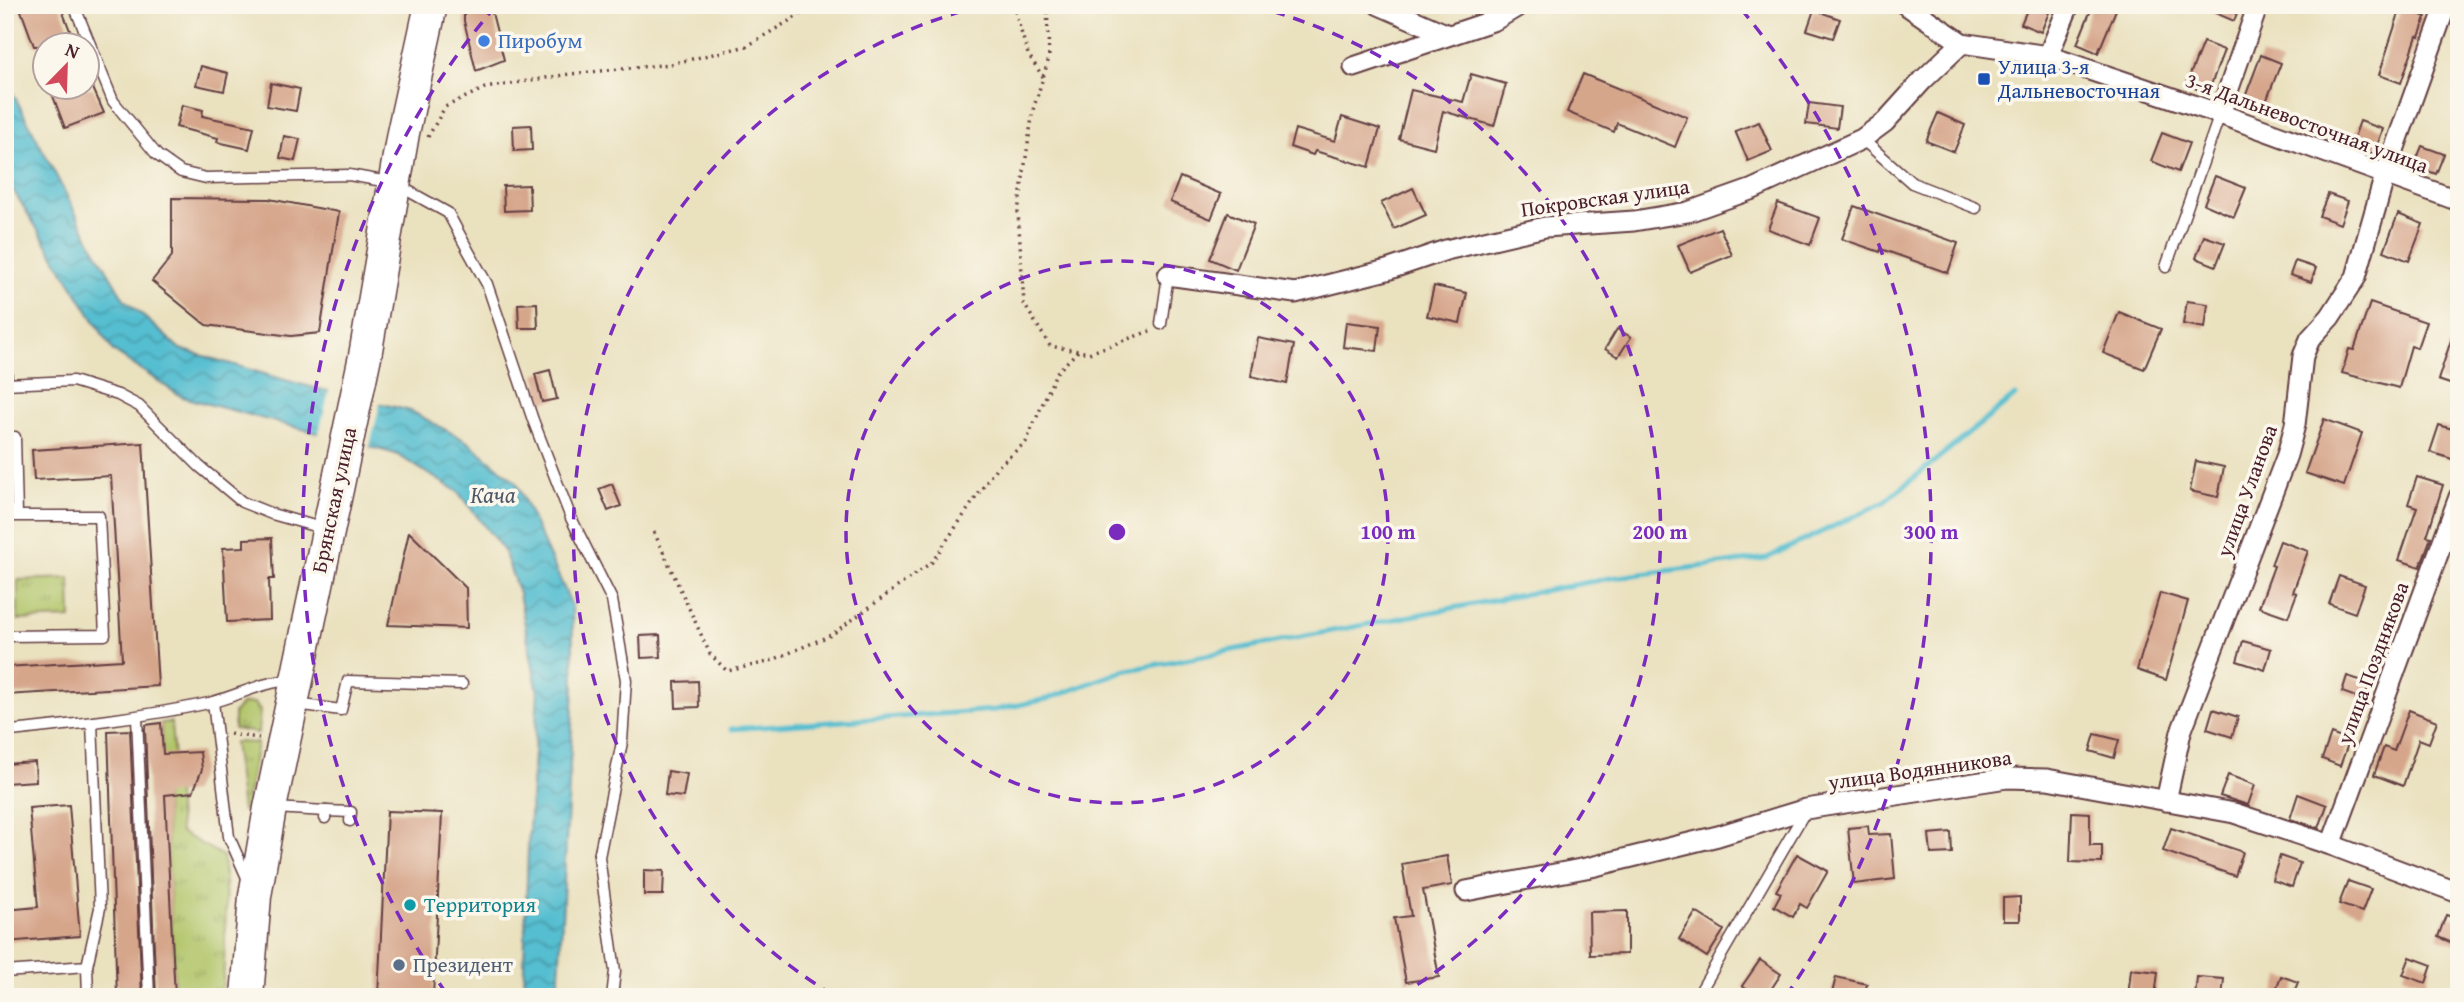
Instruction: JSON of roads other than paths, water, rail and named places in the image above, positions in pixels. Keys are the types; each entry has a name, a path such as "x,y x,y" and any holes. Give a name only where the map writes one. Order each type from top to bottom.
{"highway":[{"name":"Брянская улица","path":"247,997 255,896 270,808 365,356 402,133 431,5"}],"street":[{"path":"1379,5 1448,34"},
{"path":"1354,67 1494,20 1520,5"},
{"name":"3-я Дальневосточная улица","path":"1906,5 1962,43 2048,56 2220,114 2459,201"},
{"path":"2048,56 2068,5"},
{"path":"2220,114 2258,5"},
{"name":"улица Уланова","path":"2166,801 2180,732 2287,455 2295,425 2303,356 2310,339 2330,317 2356,277 2385,175 2446,5"},
{"name":"Покровская улица","path":"1168,275 1295,293 1387,270 1446,250 1545,227 1634,221 1688,212 1753,189 1862,139 1885,122 1923,80 1962,43"},
{"name":"улица Позднякова","path":"2331,845 2459,497"},
{"name":"улица Водянникова","path":"1466,891 1604,864 1718,836 1806,809 2007,778 2047,779 2234,813 2331,845 2459,893"}],"lane":[{"path":"74,5 113,102 157,155 181,172 206,178 349,174 394,183 447,214 487,284 529,409 566,506 612,600 626,680 622,741 599,857 615,971 612,997"},
{"path":"2166,267 2220,114"},
{"path":"1862,139 1912,183 1976,208"},
{"path":"1161,324 1168,275"},
{"path":"5,340 6,384 73,381 118,395 139,406 200,466 242,502 327,530"},
{"path":"5,438 15,438 11,516 100,516 105,635 5,636"},
{"path":"5,735 11,731 137,717 213,702 273,681 341,710 348,681 462,684"},
{"path":"213,702 229,837 255,896"},
{"path":"137,717 149,997"},
{"path":"88,997 87,966 100,908 92,723"},
{"path":"270,808 326,815 351,812 350,821"},
{"path":"1697,997 1806,809"},
{"path":"5,972 87,966"}],"water":[{"name":"Кача","path":"5,78 93,246 124,299 180,349 299,384 411,411 468,442 516,482 572,606 574,688 558,997 523,997 528,846 538,692 519,594 504,551 458,492 396,454 182,397 113,351 5,177"}],"waterway":[{"path":"731,729 995,710 1047,699 1123,671 1610,578 1767,558 1884,502 2015,396"}],"place":[{"name":"Пиробум","path":"484,41"},
{"name":"Улица 3-я Дальневосточная","path":"1984,79"},
{"name":"Территория","path":"410,905"},
{"name":"Президент","path":"399,965"}]}
